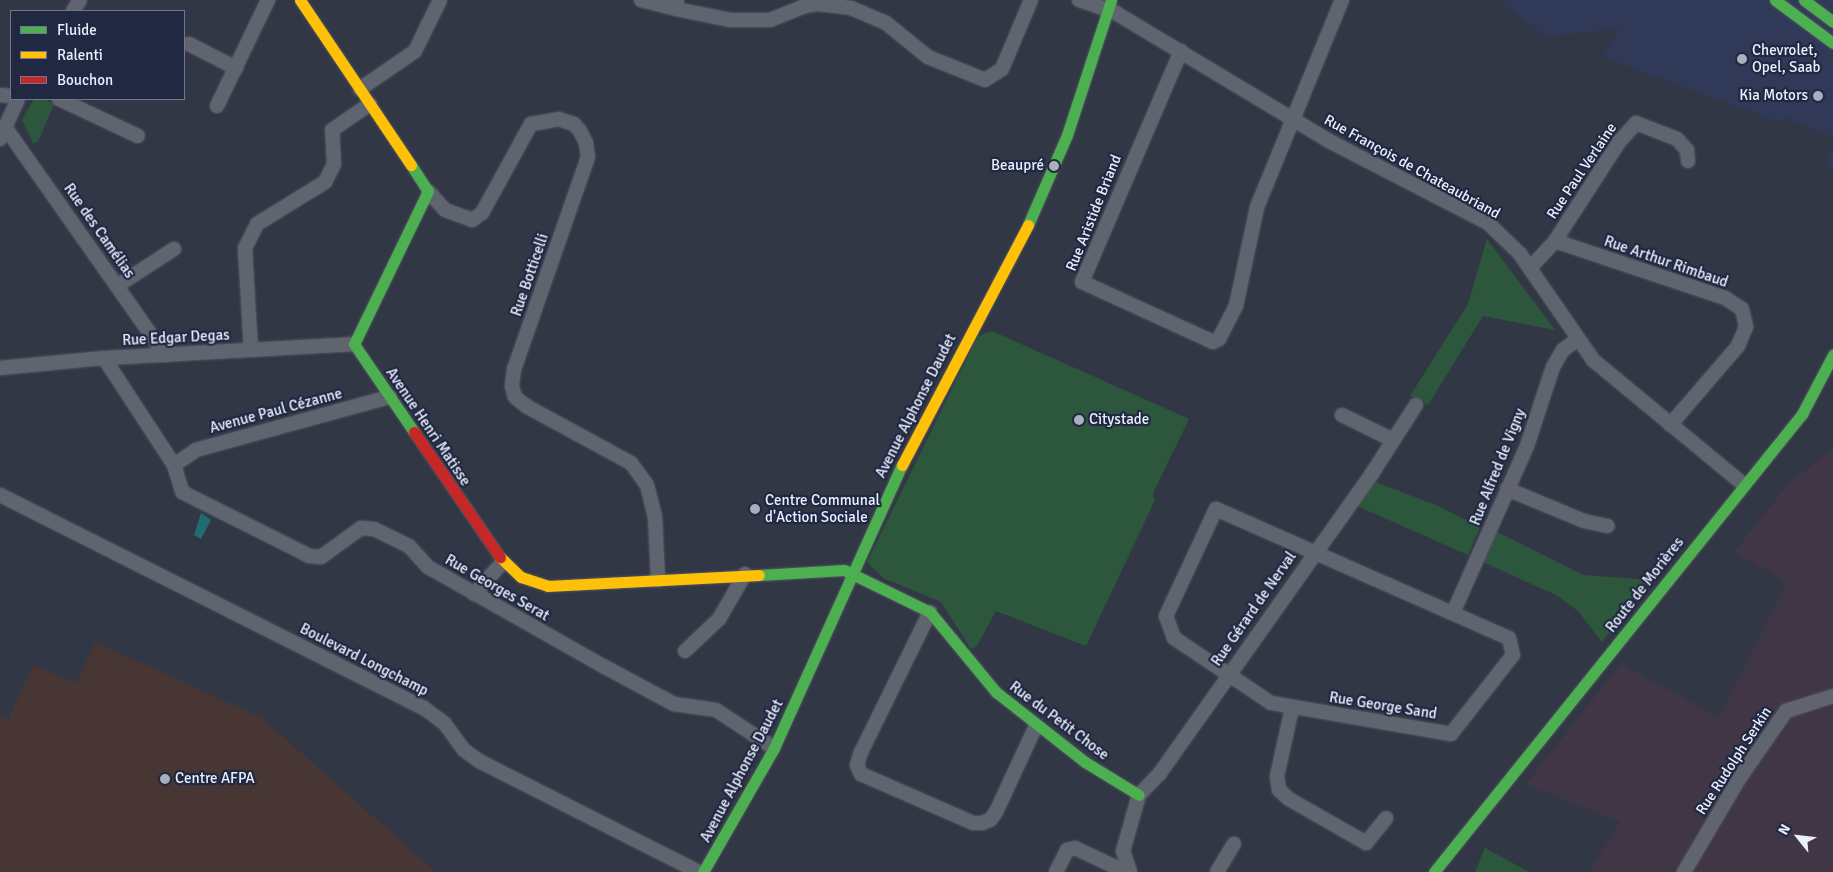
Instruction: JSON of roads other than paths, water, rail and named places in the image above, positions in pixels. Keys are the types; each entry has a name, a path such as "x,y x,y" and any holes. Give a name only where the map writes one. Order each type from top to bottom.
{"street":[{"path":"217,106 268,0"},
{"path":"300,0 428,191 354,344"},
{"path":"360,89 415,51 440,0"},
{"path":"641,0 676,4 730,20 752,21 770,20 804,6 836,4 867,13 896,30 928,57 985,80 1002,69 1031,0"},
{"name":"Rue François de Chateaubriand","path":"1079,0 1109,5 1294,120 1365,160 1488,223 1530,268 1578,339 1611,378 1744,485"},
{"path":"1294,120 1342,0"},
{"path":"1775,0 1833,43"},
{"path":"1804,0 1833,22"},
{"name":"Avenue Alphonse Daudet","path":"703,872 774,748 901,467 1033,215 1067,135 1109,5"},
{"path":"189,44 236,68"},
{"name":"Rue Aristide Briand","path":"1181,51 1082,276 1082,282 1087,287 1206,341 1219,339 1241,290 1257,207 1294,120"},
{"path":"3,133 18,100"},
{"path":"61,100 138,136"},
{"path":"252,350 245,248 258,224 324,182 334,164 332,130 370,104"},
{"name":"Rue Botticelli","path":"428,191 445,210 472,220 482,213 532,124 558,119 574,124 580,131 586,143 588,157 514,369 512,386 515,397 526,406 631,463 647,485 655,516 658,580"},
{"name":"Rue Paul Verlaine","path":"1530,268 1555,241 1619,142 1636,123 1677,139 1687,150 1688,161"},
{"name":"Rue des Camélias","path":"3,133 117,286 165,355"},
{"name":"Rue Arthur Rimbaud","path":"1555,241 1726,298 1742,309 1746,327 1738,346 1670,425"},
{"path":"117,286 174,248"},
{"name":"Rue Alfred de Vigny","path":"1454,613 1527,446 1558,357 1578,339"},
{"name":"Avenue Henri Matisse","path":"354,344 503,562 521,577 548,586 834,570 852,574"},
{"name":"Rue Edgar Degas","path":"0,368 104,358 354,344"},
{"name":"Route de Morières","path":"1434,872 1822,390 1833,355"},
{"name":"Rue Georges Serat","path":"104,358 174,465 182,492 309,556 322,557 361,528 374,529 409,546 428,568 674,704 716,710 774,748"},
{"name":"Avenue Paul Cézanne","path":"174,465 196,450 390,397"},
{"name":"Rue Gérard de Nerval","path":"1139,794 1160,773 1394,440 1416,405"},
{"path":"1342,416 1394,440"},
{"path":"1507,489 1584,521 1607,526"},
{"name":"Boulevard Longchamp","path":"0,495 424,708 445,724 464,750 479,761 699,872"},
{"name":"Rue George Sand","path":"1216,509 1313,553 1509,638 1513,655 1451,734 1271,704 1174,638 1166,616 1216,509"},
{"path":"474,594 503,562"},
{"path":"685,651 719,619 745,574"},
{"name":"Rue du Petit Chose","path":"852,574 930,612 996,692 1036,726 1085,762 1139,794"},
{"path":"930,612 861,752 857,765 862,774 964,819 982,823 990,820 996,812 1036,726"},
{"name":"Rue Rudolph Serkin","path":"1684,872 1739,779 1786,712 1833,696"},
{"path":"1292,708 1277,776 1279,790 1289,799 1366,843 1386,818"},
{"path":"1130,872 1123,851 1139,794"},
{"name":"Route de Morières","path":"1447,872 1470,828"},
{"path":"1218,872 1234,844"},
{"path":"1056,872 1067,850 1075,848 1126,872"}],"place":[{"name":"Chevrolet, Opel, Saab","path":"1742,59"},
{"name":"Kia Motors","path":"1818,96"},
{"name":"Beaupré","path":"1054,166"},
{"name":"Citystade","path":"1079,420"},
{"name":"Centre Communal d'Action Sociale","path":"755,509"},
{"name":"Centre AFPA","path":"165,779"}]}
